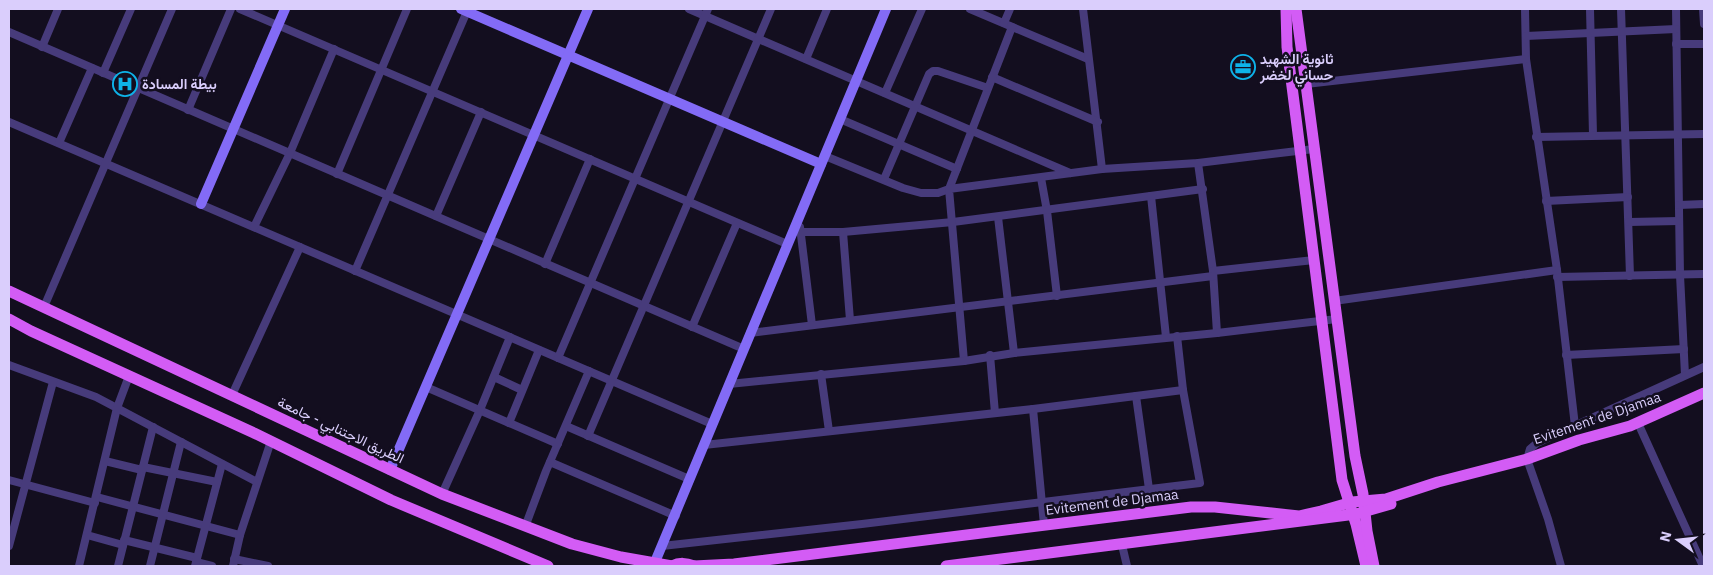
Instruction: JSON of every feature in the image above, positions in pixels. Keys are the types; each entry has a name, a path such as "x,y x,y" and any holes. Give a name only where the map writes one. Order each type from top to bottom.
{"main road":[{"path":"1286,9 1287,42 1342,480 1366,566"},
{"path":"1296,9 1354,456 1374,566"},
{"name":"الطريق الاجتنابي - جامعة","path":"9,291 442,494 557,539 597,551 672,566"},
{"path":"9,319 31,331 271,441 391,500 548,566"},
{"name":"Evitement de Djamaa","path":"946,566 1353,514 1364,507 1438,482 1528,459 1585,438 1638,422 1704,394"},
{"name":"Evitement de Djamaa","path":"672,566 679,563 687,563 694,566 734,564 1203,507 1299,516 1349,503 1364,507"}],"street":[{"path":"42,47 58,9"},
{"path":"103,73 131,9"},
{"path":"44,307 172,9"},
{"path":"188,110 231,9"},
{"path":"240,9 787,244"},
{"path":"201,204 285,9"},
{"path":"337,174 408,9"},
{"path":"390,470 588,9"},
{"path":"689,9 706,12 758,39 1070,173"},
{"path":"588,436 771,9"},
{"path":"806,59 827,9"},
{"path":"655,562 676,516 689,479 886,9"},
{"path":"885,94 922,9"},
{"path":"970,9 1088,60"},
{"path":"1004,23 1010,9"},
{"path":"1083,9 1088,60 1098,122 1102,169"},
{"path":"1525,9 1526,59 1557,274 1575,426"},
{"path":"1590,9 1593,135"},
{"path":"1621,9 1630,276"},
{"path":"1676,9 1680,275 1685,375"},
{"path":"1704,9 1704,24"},
{"path":"355,270 432,92 465,10 723,122 823,160 884,179 903,188 921,192 938,193 949,189 1102,169 1198,163 1314,149"},
{"path":"558,358 706,12"},
{"path":"964,361 949,189 1012,27"},
{"path":"1526,36 1622,30 1676,29"},
{"path":"9,32 744,349"},
{"path":"1676,44 1704,44"},
{"path":"254,227 290,153 334,49"},
{"path":"1306,84 1526,59"},
{"path":"59,143 92,68"},
{"path":"884,179 929,74 933,71 945,73 988,88"},
{"path":"992,77 1098,122"},
{"path":"436,216 481,112"},
{"path":"840,119 957,169"},
{"path":"9,122 712,424"},
{"path":"1536,137 1704,134"},
{"path":"545,264 590,160"},
{"path":"1198,163 1213,274 1217,333"},
{"path":"1041,178 1047,211 1057,296"},
{"path":"800,232 842,232 953,222 1203,189"},
{"path":"1150,196 1166,337"},
{"path":"1546,201 1628,197"},
{"path":"1679,204 1704,204"},
{"path":"998,217 1014,352"},
{"path":"798,218 812,325"},
{"path":"1629,222 1679,221"},
{"path":"692,327 736,222"},
{"path":"842,232 850,320"},
{"path":"232,395 300,247"},
{"path":"750,333 960,306 1057,296 1314,260"},
{"path":"1334,301 1557,274 1630,276 1704,274"},
{"path":"729,384 964,361 1014,352 1217,333 1337,319"},
{"path":"662,546 1200,483 1183,390 1177,336"},
{"path":"442,494 510,337"},
{"path":"1566,355 1684,349"},
{"path":"509,423 539,350"},
{"path":"990,356 995,413"},
{"path":"9,365 96,397 257,482"},
{"path":"1561,566 1528,459 1529,452 1534,444 1704,367"},
{"path":"525,527 550,462 589,371"},
{"path":"821,374 829,431"},
{"path":"79,566 117,408 129,376"},
{"path":"494,377 522,390"},
{"path":"9,546 53,382"},
{"path":"426,387 558,444"},
{"path":"704,444 1033,409 1183,390"},
{"path":"1136,396 1149,488"},
{"path":"1033,409 1044,525"},
{"path":"1638,422 1703,566"},
{"path":"566,426 689,479"},
{"path":"118,566 153,427"},
{"path":"268,566 234,563 240,535 271,441"},
{"path":"150,566 181,442"},
{"path":"105,461 217,482"},
{"path":"550,462 676,516"},
{"path":"196,562 222,464"},
{"path":"9,480 96,500 133,506 240,535"},
{"path":"87,534 124,543 155,547 212,566"},
{"path":"1122,544 1127,566"}],"place":[{"name":"ثانوية الشهيد حساني لخضر","path":"1243,67"},
{"name":"بيطة المسادة","path":"125,84"}]}
